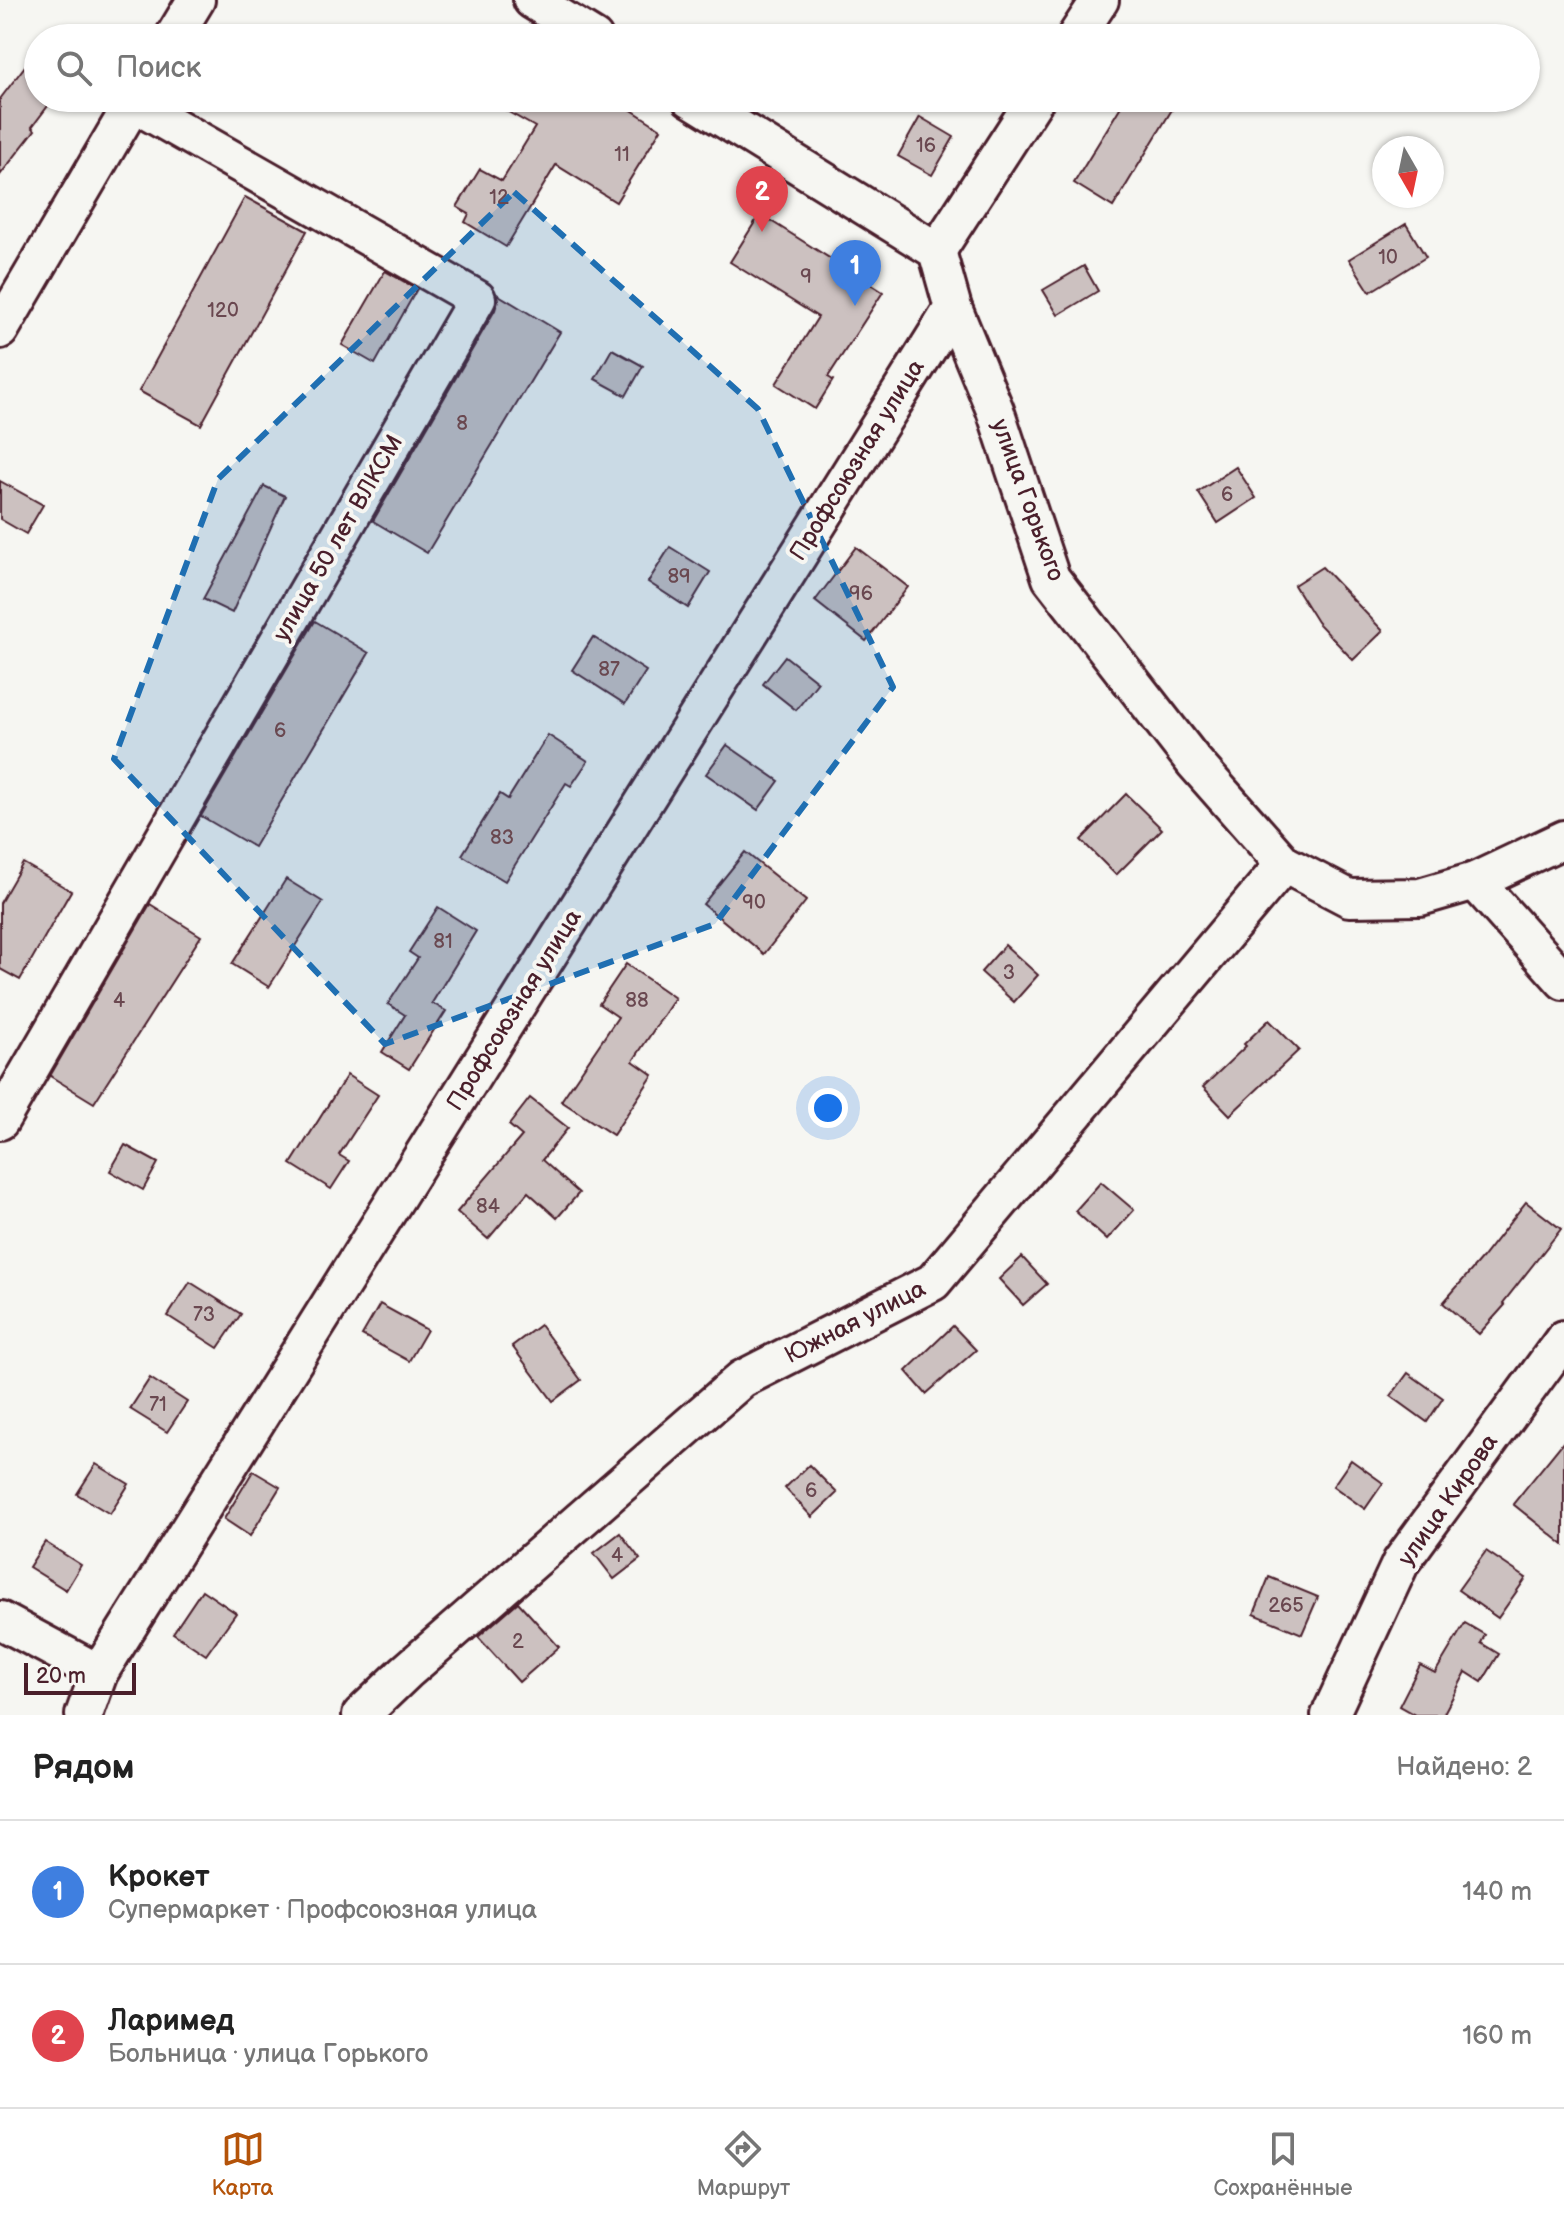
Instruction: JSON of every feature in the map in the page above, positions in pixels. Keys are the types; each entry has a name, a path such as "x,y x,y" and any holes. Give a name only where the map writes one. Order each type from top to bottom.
{"street":[{"path":"181,24 196,0"},
{"path":"532,0 571,24"},
{"path":"1084,24 1100,0"},
{"path":"0,330 128,112"},
{"name":"улица 50 лет ВЛКСМ","path":"0,1121 477,299 156,112"},
{"path":"713,112 937,251 1027,112"},
{"name":"улица Горького","path":"937,251 953,308 995,410 1051,578 1194,762 1284,864 1349,898 1420,897 1475,881"},
{"name":"Профсоюзная улица","path":"84,1715 99,1673 953,308"},
{"path":"1564,839 1475,881 1564,981"},
{"name":"Южная улица","path":"361,1715 406,1672 742,1379 933,1282 1284,864"},
{"name":"улица Кирова","path":"1330,1715 1401,1562 1564,1339"},
{"path":"0,1620 99,1673"}],"highlighted area":[{"path":"514,192 758,409 893,687 715,924 385,1044 114,759 218,479"}],"building":[{"path":"24,67 24,112 43,112 32,127 35,130 0,175 0,99"},
{"path":"509,112 635,112 661,129 616,202 556,165 506,247 465,222 469,214 457,207 480,169 502,181 535,127"},
{"path":"1117,112 1171,112 1113,207 1074,183"},
{"path":"920,117 954,137 932,175 898,156"},
{"path":"245,197 307,231 201,425 139,391"},
{"path":"760,214 883,292 828,377 833,380 815,409 776,384 818,317 730,262"},
{"path":"1406,224 1426,257 1370,292 1349,259"},
{"path":"1084,266 1098,291 1058,315 1043,290"},
{"path":"385,271 417,289 375,364 342,345"},
{"path":"497,294 560,332 427,553 373,521 495,310"},
{"path":"612,349 643,366 626,396 595,379"},
{"path":"1236,467 1256,498 1218,523 1198,492"},
{"path":"0,481 43,505 26,534 0,519"},
{"path":"264,486 285,496 232,613 203,599"},
{"path":"670,547 710,572 688,608 648,582"},
{"path":"856,547 908,587 866,641 815,601"},
{"path":"1322,567 1383,631 1353,660 1317,622 1294,585"},
{"path":"315,621 369,653 254,847 201,816"},
{"path":"593,637 646,671 625,704 572,670"},
{"path":"785,656 818,682 796,710 763,684"},
{"path":"548,735 588,761 571,786 566,783 505,881 462,855 500,794 508,799"},
{"path":"727,745 779,781 758,810 706,774"},
{"path":"1126,794 1162,829 1116,875 1081,840"},
{"path":"745,852 806,901 764,954 703,904"},
{"path":"23,863 71,891 20,980 0,969 0,903"},
{"path":"286,879 323,902 269,987 232,964"},
{"path":"150,904 201,936 94,1103 50,1076"},
{"path":"438,907 476,931 432,1003 446,1011 409,1069 382,1052 405,1015 388,1004 418,958 409,952"},
{"path":"1005,945 1038,975 1014,1002 981,972"},
{"path":"626,964 675,998 633,1061 653,1075 613,1135 561,1101 618,1017 599,1004"},
{"path":"1269,1020 1299,1050 1230,1115 1203,1087"},
{"path":"347,1075 378,1095 339,1155 349,1161 331,1189 291,1164"},
{"path":"530,1098 568,1128 542,1160 579,1193 557,1218 528,1192 488,1239 457,1212 522,1136 509,1125"},
{"path":"125,1145 158,1163 143,1190 110,1171"},
{"path":"1101,1182 1134,1210 1107,1240 1075,1211"},
{"path":"1526,1202 1561,1229 1503,1303 1505,1305 1479,1334 1443,1303"},
{"path":"1022,1257 1047,1284 1023,1305 999,1279"},
{"path":"190,1282 241,1314 218,1348 168,1316"},
{"path":"380,1304 427,1330 409,1361 362,1335"},
{"path":"540,1325 581,1380 553,1401 512,1346"},
{"path":"953,1326 976,1350 926,1394 906,1371"},
{"path":"1408,1373 1443,1398 1427,1422 1391,1396"},
{"path":"150,1378 187,1402 167,1432 130,1409"},
{"path":"1564,1441 1564,1545 1513,1504"},
{"path":"1351,1460 1383,1483 1365,1509 1333,1486"},
{"path":"96,1464 129,1484 110,1514 77,1494"},
{"path":"809,1465 837,1493 812,1517 785,1488"},
{"path":"253,1471 280,1487 250,1536 224,1519"},
{"path":"620,1533 640,1559 614,1579 594,1553"},
{"path":"45,1542 81,1565 66,1590 29,1567"},
{"path":"1486,1551 1526,1578 1498,1618 1458,1590"},
{"path":"1269,1577 1318,1597 1302,1634 1254,1614"},
{"path":"202,1590 236,1613 206,1655 173,1633"},
{"path":"518,1602 559,1647 519,1682 478,1637"},
{"path":"1465,1623 1485,1635 1481,1643 1499,1654 1482,1682 1466,1672 1443,1715 1415,1715 1399,1706 1420,1665 1435,1673"}],"place":[{"name":"Ларимед","path":"762,232"},
{"name":"Крокет","path":"855,306"}]}
